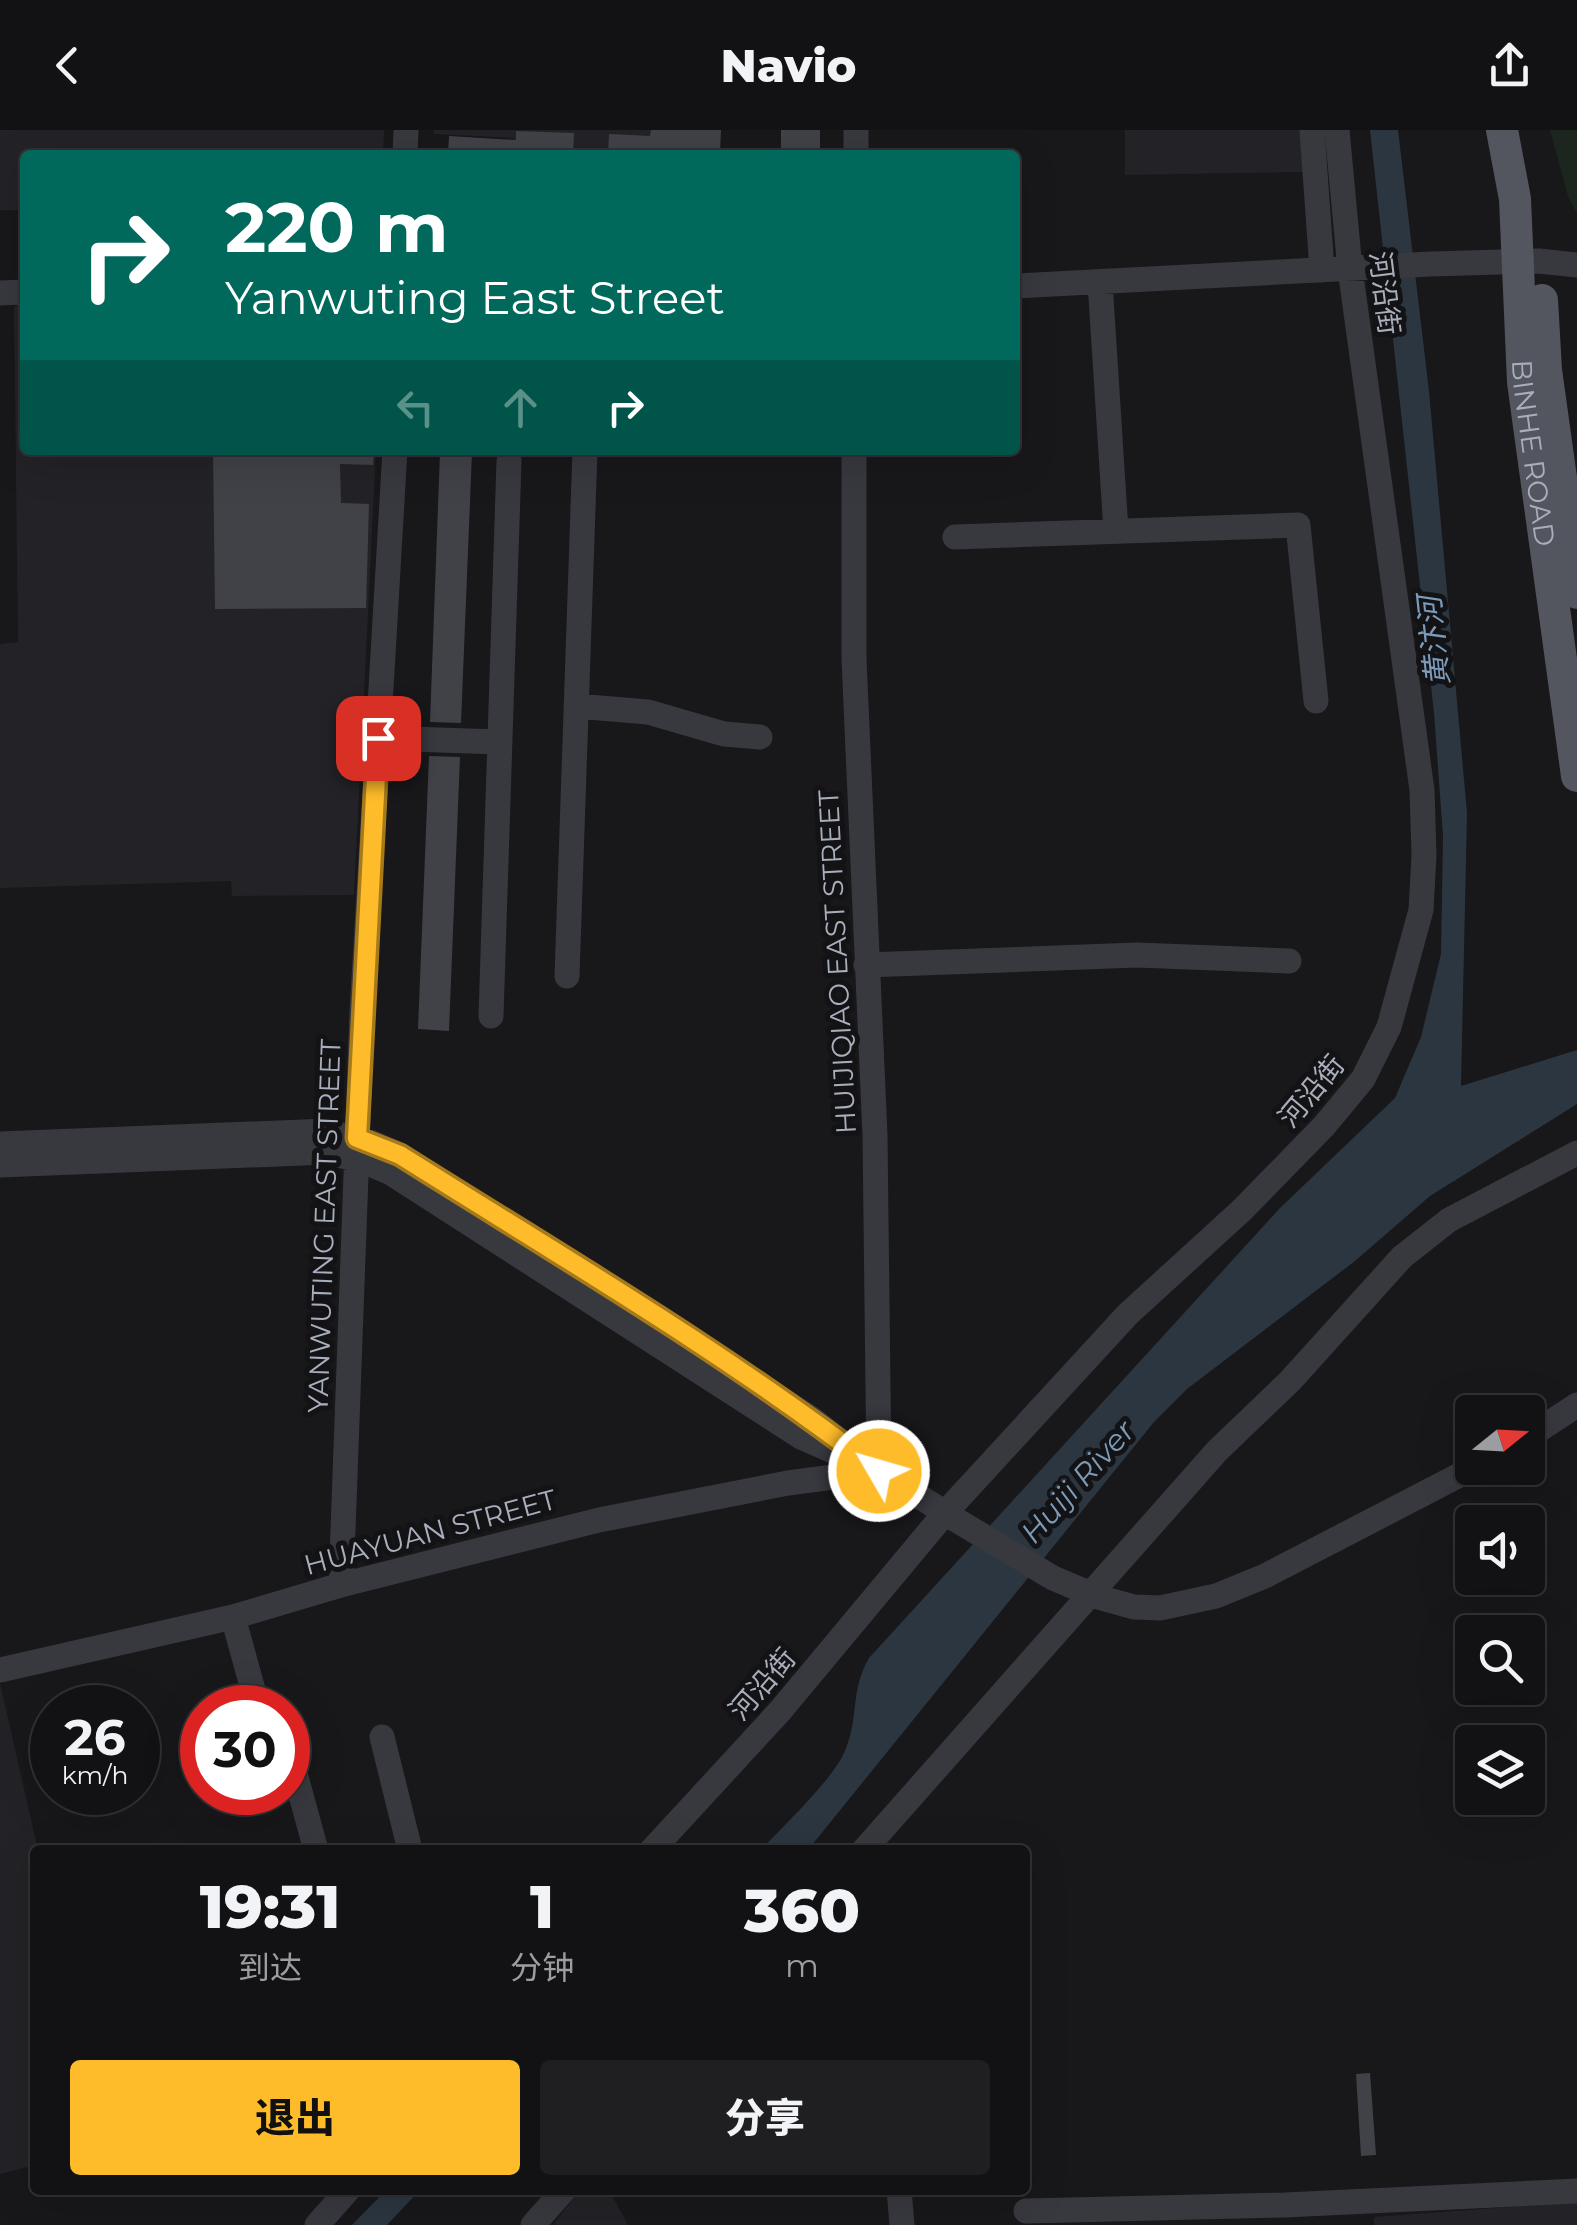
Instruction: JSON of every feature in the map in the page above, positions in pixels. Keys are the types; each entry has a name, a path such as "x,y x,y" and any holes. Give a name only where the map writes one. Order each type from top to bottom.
{"main road":[{"name":"BINHE ROAD","path":"1502,130 1529,261 1577,593"},
{"name":"BINHE ROAD","path":"1523,130 1536,200 1523,382 1577,776"}],"street":[{"path":"1312,130 1322,270"},
{"name":"河沿街","path":"657,1845 780,1711 1128,1314 1242,1210 1324,1126 1364,1079 1388,1028 1421,910 1422,790 1358,268 1336,130"},
{"path":"1020,286 1431,264 1577,264"},
{"path":"1100,282 1116,531"},
{"name":"YANWUTING EAST STREET","path":"341,1585 357,1149 396,455"},
{"path":"567,976 584,455"},
{"name":"HUIJIQIAO EAST STREET","path":"854,455 854,659 876,1154 879,1471"},
{"path":"491,1016 509,460"},
{"path":"955,537 1298,525 1316,701"},
{"path":"576,706 648,712 724,734 760,737"},
{"path":"378,738 500,742"},
{"path":"866,965 1137,955 1289,961"},
{"path":"0,1144 326,1132 801,1437 879,1471 1054,1578 1090,1595 1134,1607 1160,1608 1216,1596 1299,1559 1455,1477"},
{"path":"0,1165 357,1149"},
{"path":"868,1845 1217,1451 1290,1382 1402,1257 1449,1220 1577,1154"},
{"path":"1545,1426 1577,1404"},
{"name":"HUAYUAN STREET","path":"0,1670 233,1617 341,1585 599,1520 788,1483 879,1471"},
{"path":"233,1617 252,1685"},
{"path":"382,1736 409,1845"},
{"path":"307,1815 315,1845"},
{"path":"1026,2211 1285,2205 1577,2190"},
{"path":"317,2225 344,2195"},
{"path":"533,2225 560,2195"},
{"path":"899,2195 902,2225"}],"shaded area":[{"path":"0,130 384,130 383,150 20,150 20,210 0,210"},
{"path":"434,130 672,130 671,150 513,150 514,138 434,134"},
{"path":"1125,130 1302,130 1305,172 1125,175"},
{"path":"1550,130 1577,130 1577,214 1568,196"},
{"path":"20,305 20,455 376,455 354,895 232,896 231,881 0,888 0,644 18,642 14,306"},
{"path":"0,1683 37,1845 30,1845 30,2166 0,2174"},
{"path":"576,2195 612,2195 628,2225 553,2225"},
{"path":"1577,2202 1577,2225 1374,2225 1374,2217"}],"water":[{"path":"1370,130 1398,130 1429,391 1467,813 1461,1086 1577,1050 1577,1104 1430,1196 1355,1261 1187,1389 1154,1422 816,1840 811,1845 766,1845 837,1766 848,1742 859,1683 869,1658 1280,1208 1395,1098 1421,1037 1441,954 1443,836 1434,713"},
{"path":"381,2195 415,2195 387,2225 352,2225"}],"building":[{"path":"651,130 721,130 720,150 608,150 609,134 650,136"},
{"path":"781,130 820,130 820,150 781,150"},
{"path":"516,131 574,133 573,150 448,150 449,136 516,140"},
{"path":"213,455 374,455 373,465 340,464 341,503 369,504 366,608 215,609"},
{"path":"440,455 472,455 461,723 430,722"},
{"path":"429,756 460,757 449,1031 418,1029"},
{"path":"1370,2073 1376,2155 1361,2156 1356,2074"}],"route":[{"path":"378,738 357,1138 400,1155 642,1308 812,1420 879,1471"}],"water label":[{"name":"黄汴河","path":"1434,641"},
{"name":"Huiji River","path":"1078,1482"}]}
